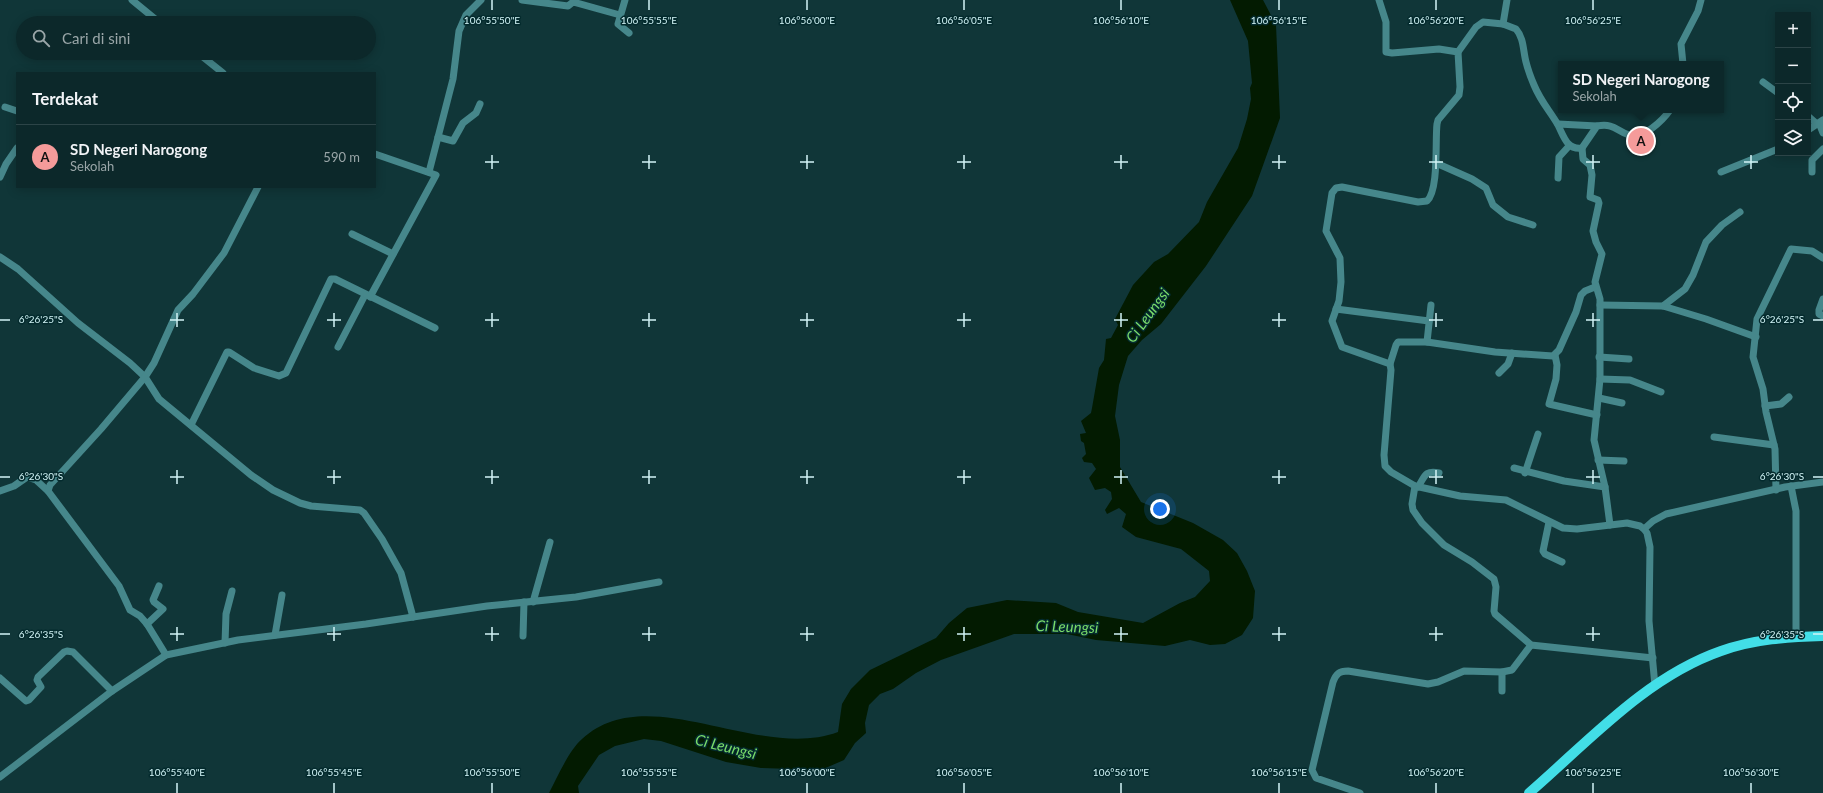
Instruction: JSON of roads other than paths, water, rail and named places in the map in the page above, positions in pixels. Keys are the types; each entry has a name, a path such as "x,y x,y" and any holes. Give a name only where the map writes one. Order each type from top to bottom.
{"main road":[{"path":"1529,793 1625,708 1681,668 1722,650 1746,644 1796,637 1823,636"}],"street":[{"path":"132,0 151,16"},
{"path":"429,172 453,79 459,31 466,15 481,0"},
{"path":"522,0 568,6 573,2 620,15"},
{"path":"625,0 618,25 629,33"},
{"path":"1379,0 1385,18 1386,52 1392,53 1439,49 1458,52"},
{"path":"1503,24 1507,0"},
{"path":"1683,61 1681,44 1698,11 1701,0"},
{"path":"1390,364 1342,347 1332,321 1340,298 1340,258 1326,231 1332,193 1336,188 1342,187 1423,202 1427,201 1431,196 1436,163 1437,124 1459,95 1458,52 1479,24 1488,22 1503,24 1513,27 1519,32 1534,86 1544,105 1558,124 1569,146 1572,148 1582,148"},
{"path":"207,60 222,72"},
{"path":"1762,82 1775,91"},
{"path":"438,137 453,141 463,123 476,113 480,104"},
{"path":"5,108 16,111"},
{"path":"1558,124 1605,125 1634,136 1645,133 1668,113"},
{"path":"1811,118 1820,122 1823,133"},
{"path":"1811,128 1820,122"},
{"path":"1597,126 1582,148 1583,159 1590,165 1592,175 1590,197 1598,200 1599,203 1593,231 1596,242 1602,254 1595,287 1599,293 1600,305 1600,379 1594,440 1605,487 1610,525"},
{"path":"1558,178 1559,157 1569,146"},
{"path":"0,177 6,164 16,149"},
{"path":"1812,172 1812,160 1823,149"},
{"path":"1721,172 1775,150"},
{"path":"338,347 393,254 436,175 376,154"},
{"path":"1436,163 1472,179 1486,188 1493,205 1508,217 1533,225"},
{"path":"48,492 50,484 101,429 145,377 154,363 178,310 193,294 224,253 257,188"},
{"path":"1663,306 1685,289 1693,275 1706,242 1722,225 1740,212"},
{"path":"352,234 393,254"},
{"path":"1776,490 1774,445 1765,406 1763,388 1753,357 1757,319 1791,249 1812,251 1823,258"},
{"path":"0,258 18,269 78,323 130,363 145,377 159,399 251,475 286,497 311,506 360,510 364,512 382,539 401,573 413,617"},
{"path":"191,424 227,352 254,368 279,376 286,373 331,279 335,279 435,328"},
{"path":"1595,287 1584,291 1581,295 1559,350 1555,355 1550,357 1427,342 1398,342 1390,364 1391,370 1384,455 1385,466 1391,472 1417,486 1460,496 1506,500 1549,522 1570,529 1627,523 1640,526 1644,529 1647,533 1650,547 1649,621 1655,686"},
{"path":"1823,298 1819,310 1819,314 1823,316"},
{"path":"1427,342 1431,305"},
{"path":"1600,305 1663,306 1706,319 1756,337"},
{"path":"1336,308 1429,321"},
{"path":"1499,373 1508,364 1512,353"},
{"path":"1555,355 1557,365 1556,379 1549,400 1550,405 1597,415"},
{"path":"1600,357 1629,359"},
{"path":"1600,379 1630,380 1661,392"},
{"path":"1765,406 1781,404 1789,397"},
{"path":"1599,398 1622,402"},
{"path":"1525,472 1538,434"},
{"path":"1714,437 1774,445"},
{"path":"1598,460 1624,461"},
{"path":"1514,468 1564,481 1605,487"},
{"path":"1439,473 1427,473 1417,486 1412,504 1413,510 1422,523 1444,545 1491,575 1496,587 1495,614 1531,645 1652,658"},
{"path":"0,491 14,486 27,476 36,480 48,492 120,586 130,610 140,616 147,624 166,656"},
{"path":"1644,529 1653,521 1666,514 1791,486 1823,482"},
{"path":"1791,486 1796,511 1796,637"},
{"path":"1549,522 1543,552 1562,562"},
{"path":"533,602 550,542"},
{"path":"1,774 112,691 166,656 225,643 275,635 472,608 593,594 659,582"},
{"path":"147,624 163,609 153,600 159,586"},
{"path":"225,643 226,614 232,591"},
{"path":"275,635 282,595"},
{"path":"523,636 524,602"},
{"path":"1360,793 1316,778 1312,770 1333,682 1339,672 1348,671 1428,684 1438,682 1464,671 1502,672 1512,670 1517,666 1531,645"},
{"path":"0,678 26,701 29,700 41,687 37,680 38,677 64,652 70,651 73,652 112,691"},
{"path":"1502,672 1502,692"}],"water":[{"name":"Ci Leungsi","path":"1230,0 1263,0 1276,25 1280,118 1252,196 1206,266 1161,324 1142,340 1128,356 1119,385 1115,416 1120,440 1120,467 1141,502 1193,523 1223,540 1237,553 1247,571 1255,591 1253,618 1242,635 1225,644 1210,645 1190,640 1165,646 1096,640 1067,634 1014,634 941,660 916,673 893,689 880,694 869,705 865,723 866,733 855,743 844,760 821,770 761,768 726,762 661,741 644,739 615,746 599,755 578,786 579,793 549,793 572,750 577,744 582,739 609,722 639,716 671,718 774,737 807,738 838,732 842,704 851,689 870,670 936,638 949,623 967,608 1007,600 1056,603 1078,612 1143,623 1180,603 1195,597 1210,581 1209,571 1181,549 1136,537 1122,527 1126,514 1119,508 1107,514 1105,510 1112,499 1111,492 1105,488 1095,490 1089,478 1096,469 1092,463 1084,462 1082,458 1086,454 1084,443 1081,441 1080,434 1086,433 1081,421 1091,413 1099,368 1104,360 1106,339 1111,338 1118,325 1115,319 1133,285 1154,262 1168,254 1199,222 1207,202 1238,148 1247,119 1251,99 1250,88 1252,83 1248,41"}],"place":[{"name":"SD Negeri Narogong","path":"1641,141"}]}
